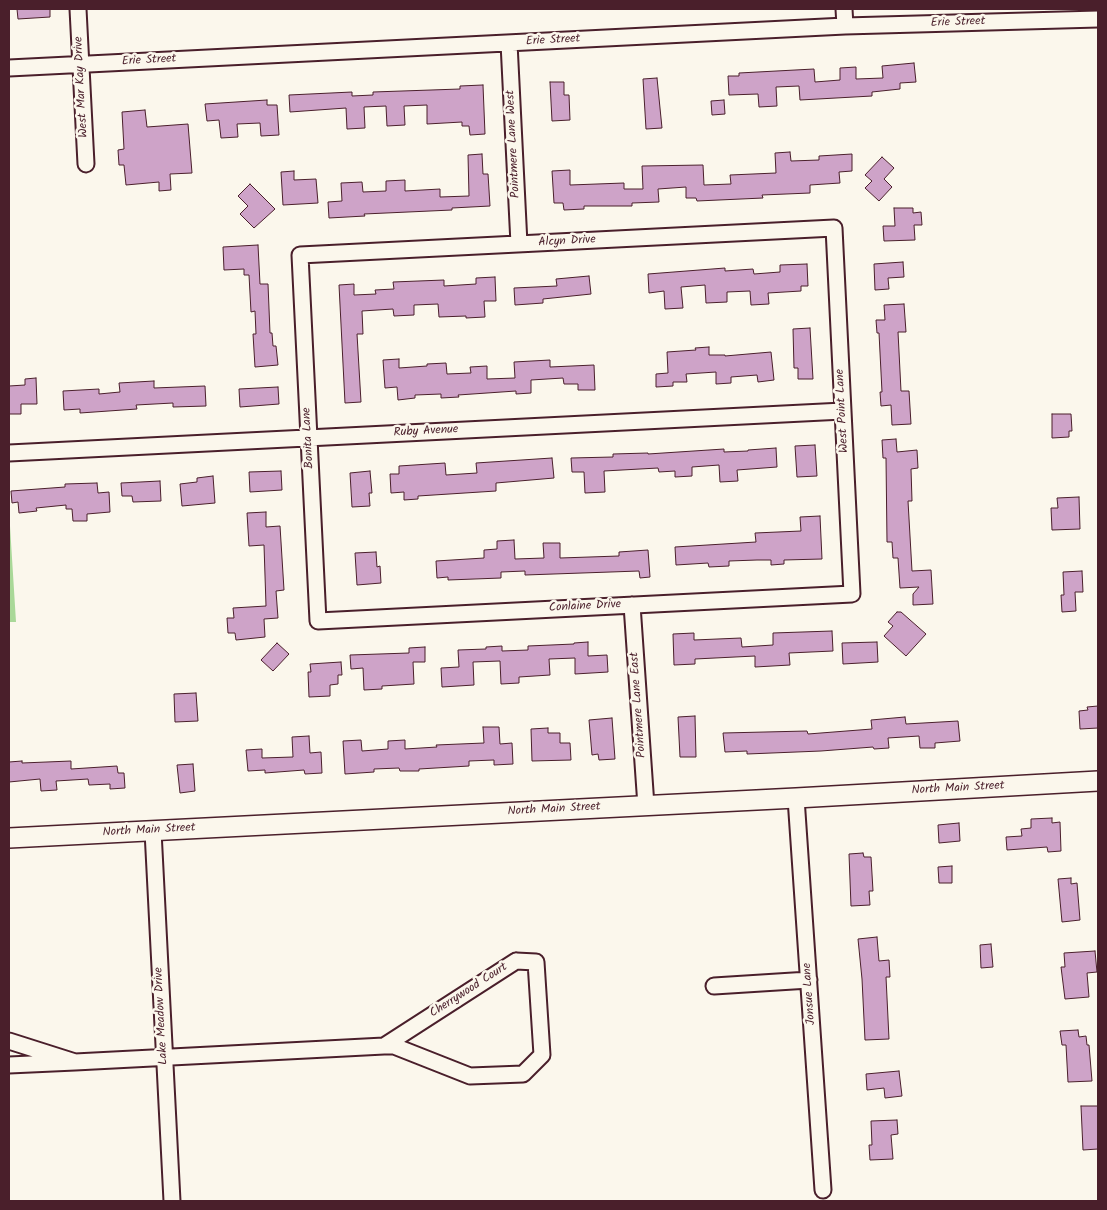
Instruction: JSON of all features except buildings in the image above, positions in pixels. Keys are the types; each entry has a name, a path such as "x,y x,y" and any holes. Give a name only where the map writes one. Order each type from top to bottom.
{"main road":[{"name":"North Main Street","path":"9,838 1098,781"}],"street":[{"name":"West Mar Kay Drive","path":"78,9 86,164"},
{"path":"844,9 845,26"},
{"name":"Erie Street","path":"9,68 845,26 989,15 1048,15 1098,19"},
{"name":"Pointmere Lane West","path":"509,43 519,244"},
{"name":"Alcyn Drive","path":"300,256 834,228"},
{"name":"West Point Lane","path":"834,228 852,594"},
{"name":"Bonita Lane","path":"300,256 318,621"},
{"name":"Ruby Avenue","path":"9,453 843,411"},
{"name":"Conlaine Drive","path":"318,621 852,594"},
{"name":"Pointmere Lane East","path":"632,605 646,806"},
{"name":"Jonsue Lane","path":"796,798 823,1190"},
{"name":"Lake Meadow Drive","path":"153,831 172,1201"},
{"name":"Cherrywood Court","path":"9,1065 394,1046 470,1076 523,1074 542,1055 536,962 516,961 384,1046"},
{"path":"714,986 809,980"},
{"path":"9,1041 75,1062"}],"green space":[{"path":"9,510 16,622 9,622"}]}
